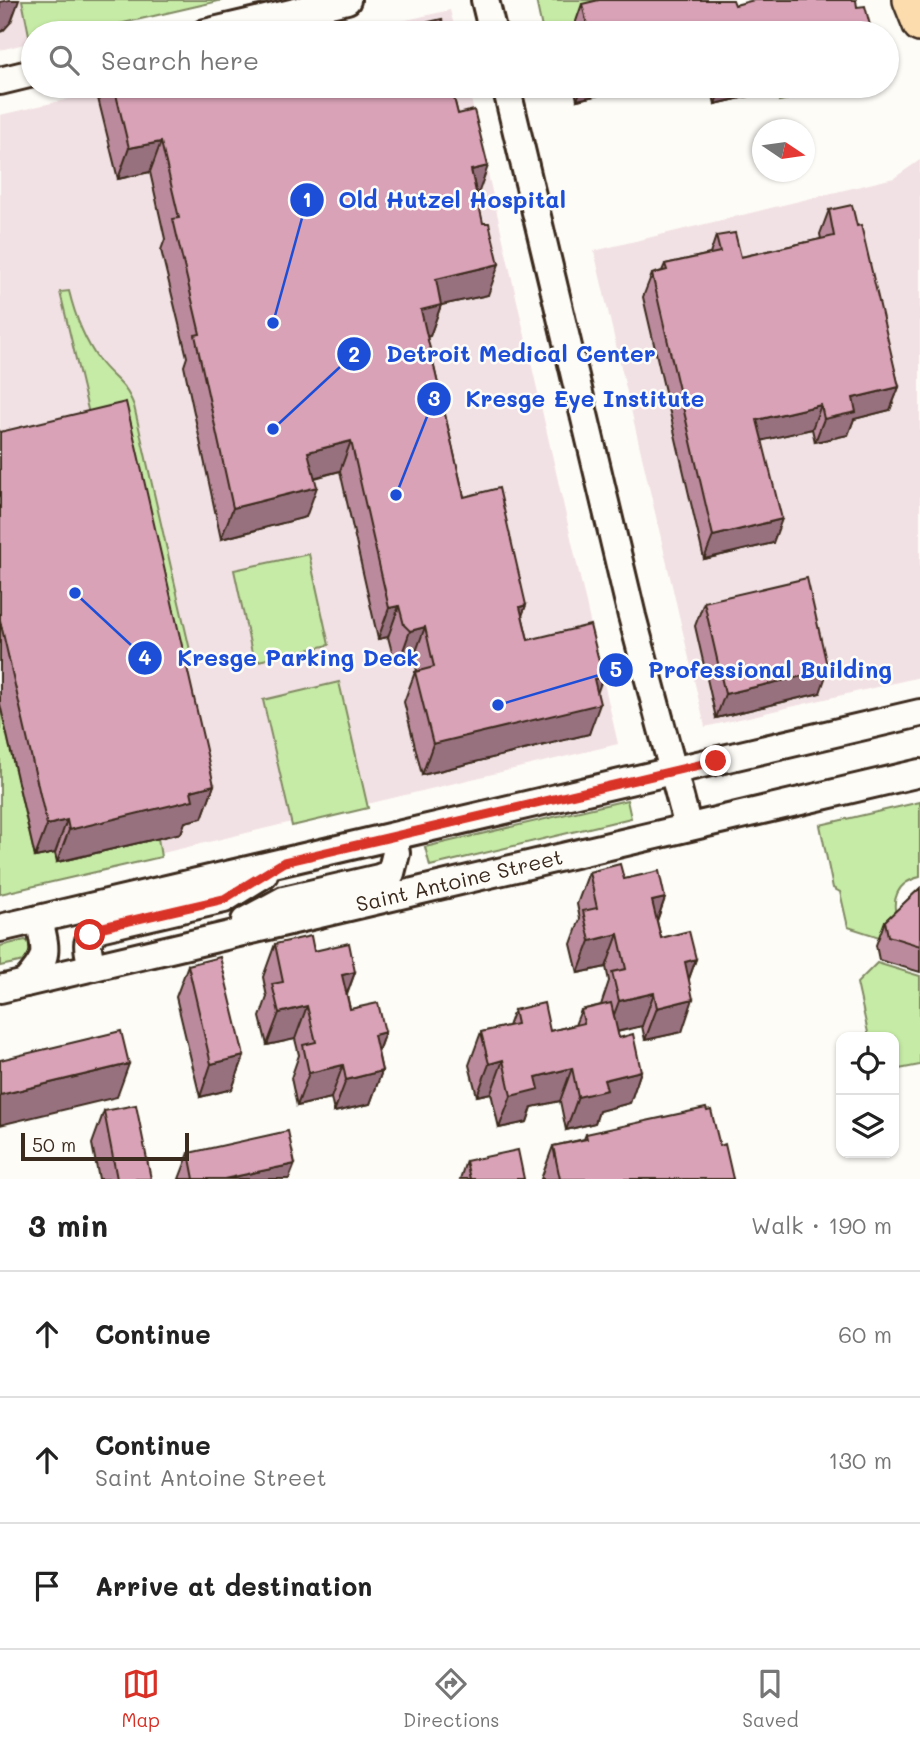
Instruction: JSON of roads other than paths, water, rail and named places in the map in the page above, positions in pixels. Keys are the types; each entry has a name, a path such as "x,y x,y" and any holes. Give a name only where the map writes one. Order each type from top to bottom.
{"main road":[{"path":"910,0 920,25"}],"street":[{"path":"257,21 347,0"},
{"path":"485,0 490,21"},
{"path":"0,81 21,77"},
{"path":"509,98 632,616 688,827"},
{"path":"0,928 920,713"},
{"name":"Saint Antoine Street","path":"12,986 920,773"},
{"path":"213,938 284,900 391,873 396,853 393,836"},
{"path":"92,967 87,946 90,935 99,928 224,899 284,862"},
{"path":"12,986 41,965 46,950 39,919"}],"place":[{"name":"Old Hutzel Hospital","path":"273,323"},
{"name":"Detroit Medical Center","path":"273,429"},
{"name":"Kresge Eye Institute","path":"396,495"},
{"name":"Kresge Parking Deck","path":"75,593"},
{"name":"Professional Building","path":"498,705"}]}
